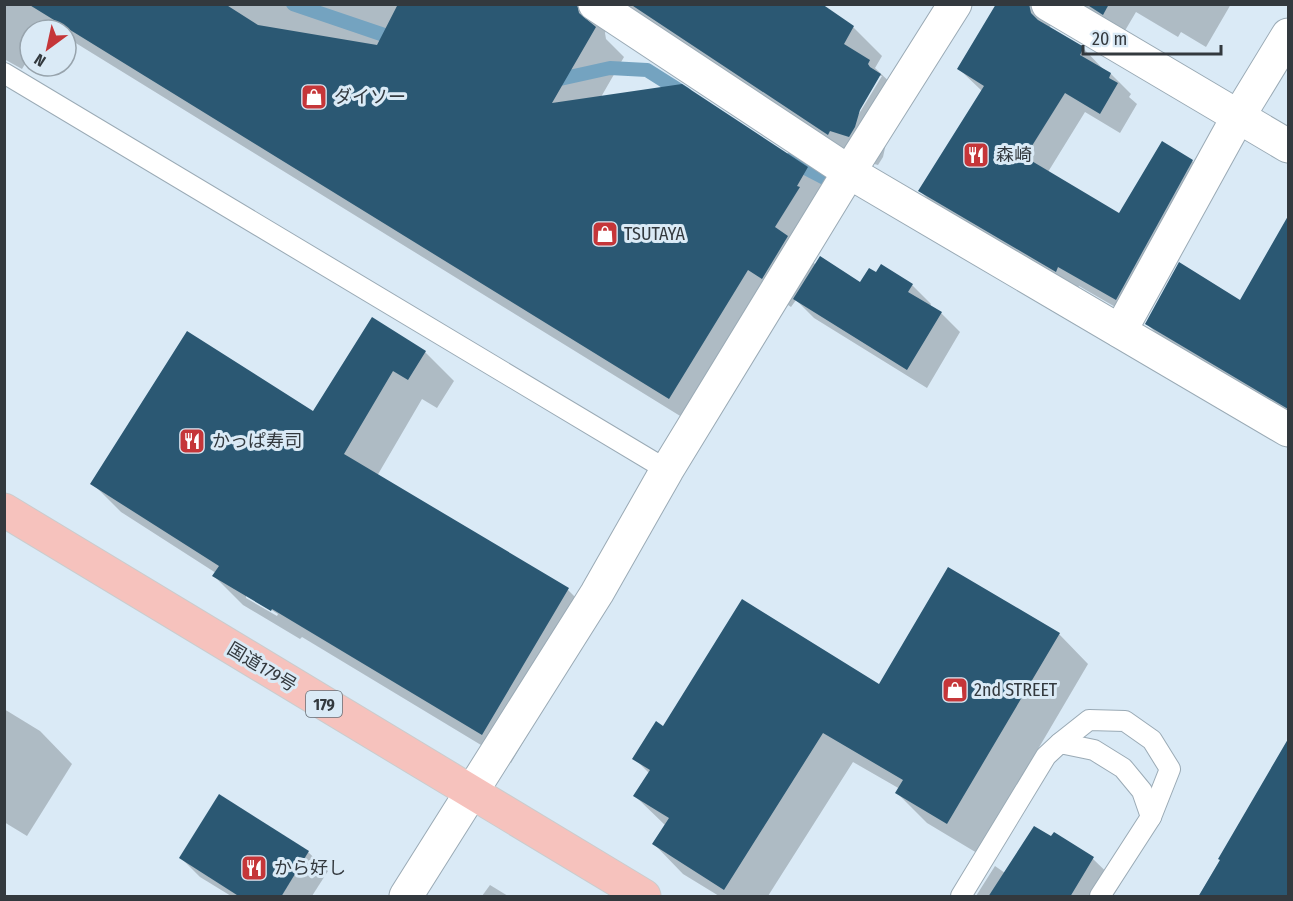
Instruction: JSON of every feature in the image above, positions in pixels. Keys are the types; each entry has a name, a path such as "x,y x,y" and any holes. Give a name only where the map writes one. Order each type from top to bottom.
{"highway":[{"name":"国道179号","path":"4,510 644,897"}],"street":[{"path":"595,4 849,172 1288,430"},
{"path":"406,897 597,593 667,470 825,210 954,4"},
{"path":"1048,4 1288,146"},
{"path":"1120,331 1238,117 1288,35"}],"lane":[{"path":"4,73 667,470"},
{"path":"961,897 1046,756 1089,720 1125,721 1152,740 1170,769 1151,817 1100,897"},
{"path":"1060,743 1094,750 1124,768 1142,791 1151,817"}],"building":[{"path":"28,4 225,4 258,25 377,45 398,4 577,4 579,13 596,27 552,103 682,84 808,167 797,186 800,187 775,227 788,236 762,279 748,270 669,399 78,35 78,18 51,18"},
{"path":"630,4 822,4 854,26 844,44 870,60 868,64 870,67 881,74 860,110 849,137 830,131 828,135"},
{"path":"996,4 1029,4 1031,13 1038,20 1084,47 1080,55 1111,73 1109,78 1118,83 1100,114 1065,93 1025,157 1119,213 1162,141 1193,160 1116,300 1058,267 1056,272 918,191 984,86 957,69"},
{"path":"1086,4 1109,4 1103,15"},
{"path":"1288,216 1288,409 1145,324 1179,262 1240,300"},
{"path":"820,256 860,282 869,268 876,272 881,264 913,284 908,292 942,312 907,370 793,299"},
{"path":"372,317 426,351 408,380 393,371 344,454 569,588 482,735 272,609 271,611 212,576 219,566 90,484 187,331 313,411"},
{"path":"948,567 1060,633 947,824 895,793 903,780 823,733 724,890 652,844 669,818 633,796 650,770 632,759 656,721 663,726 742,599 879,684"},
{"path":"1288,739 1288,897 1198,897 1220,860 1218,859"},
{"path":"219,794 309,851 281,897 240,897 179,858"},
{"path":"1034,826 1051,836 1054,832 1094,857 1070,897 988,897"}],"waterway":[{"path":"293,4 387,36 397,42"},
{"path":"551,81 610,68 647,70 685,94"},
{"path":"790,160 840,186"}],"place":[{"name":"ダイソー","path":"314,97"},
{"name":"森崎","path":"976,155"},
{"name":"TSUTAYA","path":"605,234"},
{"name":"かっぱ寿司","path":"192,441"},
{"name":"2nd STREET","path":"955,690"},
{"name":"から好し","path":"254,868"}]}
